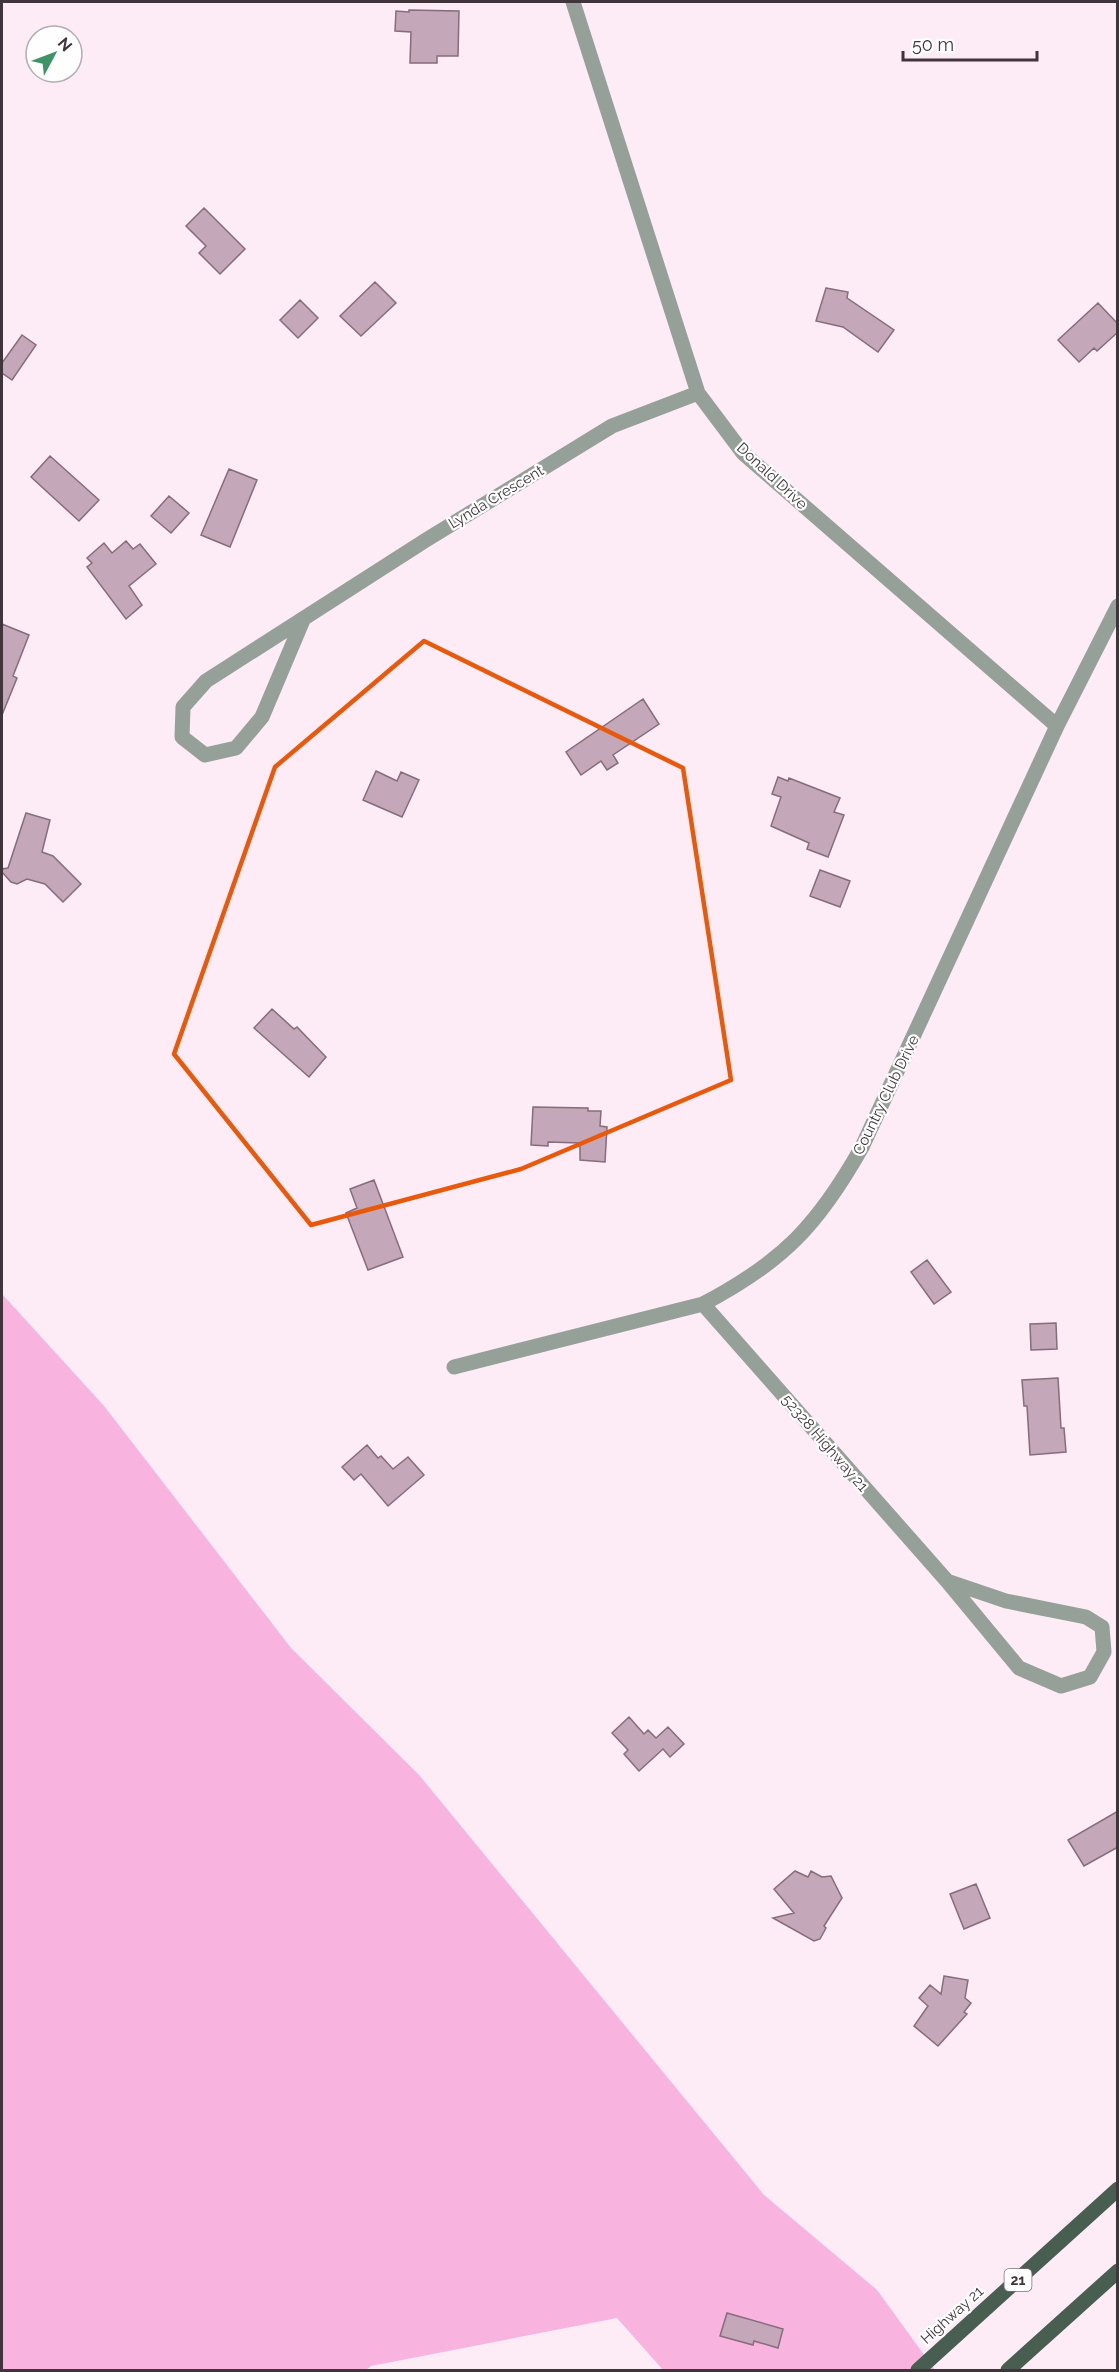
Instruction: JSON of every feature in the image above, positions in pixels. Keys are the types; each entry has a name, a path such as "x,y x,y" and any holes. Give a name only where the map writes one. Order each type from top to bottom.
{"main road":[{"name":"Highway 21","path":"918,2370 1118,2189"},
{"path":"1008,2370 1118,2271"}],"street":[{"name":"Donald Drive","path":"573,2 698,393 743,453 1057,726"},
{"name":"Lynda Crescent","path":"303,620 262,717 236,748 206,755 182,737 183,707 206,681 426,540 612,426 698,393"},
{"name":"Country Club Drive","path":"454,1367 703,1304 763,1269 788,1248 818,1217 844,1179 884,1101 1057,726 1118,606"},
{"name":"52328 Highway 21","path":"703,1304 946,1581 1019,1668 1061,1686 1090,1677 1104,1652 1102,1627 1086,1617 1006,1601 946,1581"}],"highlighted area":[{"path":"424,641 683,768 731,1080 521,1169 311,1225 174,1054 275,767"}],"shaded area":[{"path":"2,1294 104,1406 291,1648 419,1775 764,2195 877,2290 935,2370 663,2370 617,2318 371,2366 366,2370 2,2370"}],"building":[{"path":"409,10 459,11 458,56 437,56 437,63 410,63 411,32 395,31 396,11 409,12"},
{"path":"204,208 245,249 220,274 199,253 206,246 186,226"},
{"path":"375,282 396,303 361,336 340,316"},
{"path":"826,288 848,292 847,298 894,330 878,352 843,327 816,321"},
{"path":"300,300 318,318 298,338 280,320"},
{"path":"1098,303 1118,324 1118,332 1097,351 1094,348 1079,362 1058,340"},
{"path":"22,335 36,345 12,380 2,373 2,363"},
{"path":"50,456 99,500 79,521 31,477"},
{"path":"229,469 257,480 230,547 201,535"},
{"path":"169,496 189,513 171,533 151,516"},
{"path":"126,541 133,549 140,544 156,564 129,586 142,605 126,619 87,567 92,563 87,558 104,543 112,553"},
{"path":"2,624 29,635 13,676 17,678 2,715"},
{"path":"643,699 659,724 613,755 618,763 607,770 601,761 581,775 566,752"},
{"path":"376,771 397,781 401,772 419,780 402,817 363,800"},
{"path":"778,777 788,781 789,778 840,798 834,812 844,815 828,857 807,849 809,843 771,826 781,797 772,794"},
{"path":"26,813 50,820 42,852 53,856 81,884 63,902 45,884 27,879 17,884 11,882 2,872 2,869 8,868"},
{"path":"820,870 850,881 840,907 810,896"},
{"path":"272,1009 294,1029 297,1027 326,1057 309,1077 254,1028"},
{"path":"533,1107 588,1108 588,1111 601,1111 600,1126 607,1127 605,1162 580,1160 580,1143 548,1142 548,1146 531,1145"},
{"path":"374,1180 403,1257 368,1270 346,1213 357,1208 350,1189"},
{"path":"927,1260 951,1292 934,1304 911,1272"},
{"path":"1056,1323 1057,1349 1031,1350 1030,1324"},
{"path":"1058,1378 1061,1428 1064,1428 1066,1452 1030,1455 1027,1406 1024,1406 1022,1380"},
{"path":"367,1445 378,1458 381,1456 393,1469 408,1457 424,1475 388,1506 361,1474 354,1480 342,1467"},
{"path":"629,1717 644,1734 648,1730 656,1738 668,1727 684,1744 670,1757 663,1749 639,1771 624,1754 628,1750 612,1733"},
{"path":"1118,1811 1118,1847 1084,1866 1068,1840"},
{"path":"795,1871 808,1877 811,1871 822,1877 831,1876 842,1898 824,1926 826,1928 820,1939 814,1941 773,1918 794,1913 774,1889"},
{"path":"976,1884 990,1918 964,1929 950,1894"},
{"path":"944,1976 968,1980 965,1998 971,2003 964,2012 967,2014 938,2046 914,2026 928,2006 919,1998 930,1985 941,1994"},
{"path":"727,2313 783,2329 778,2348 754,2341 753,2345 720,2336"}]}
